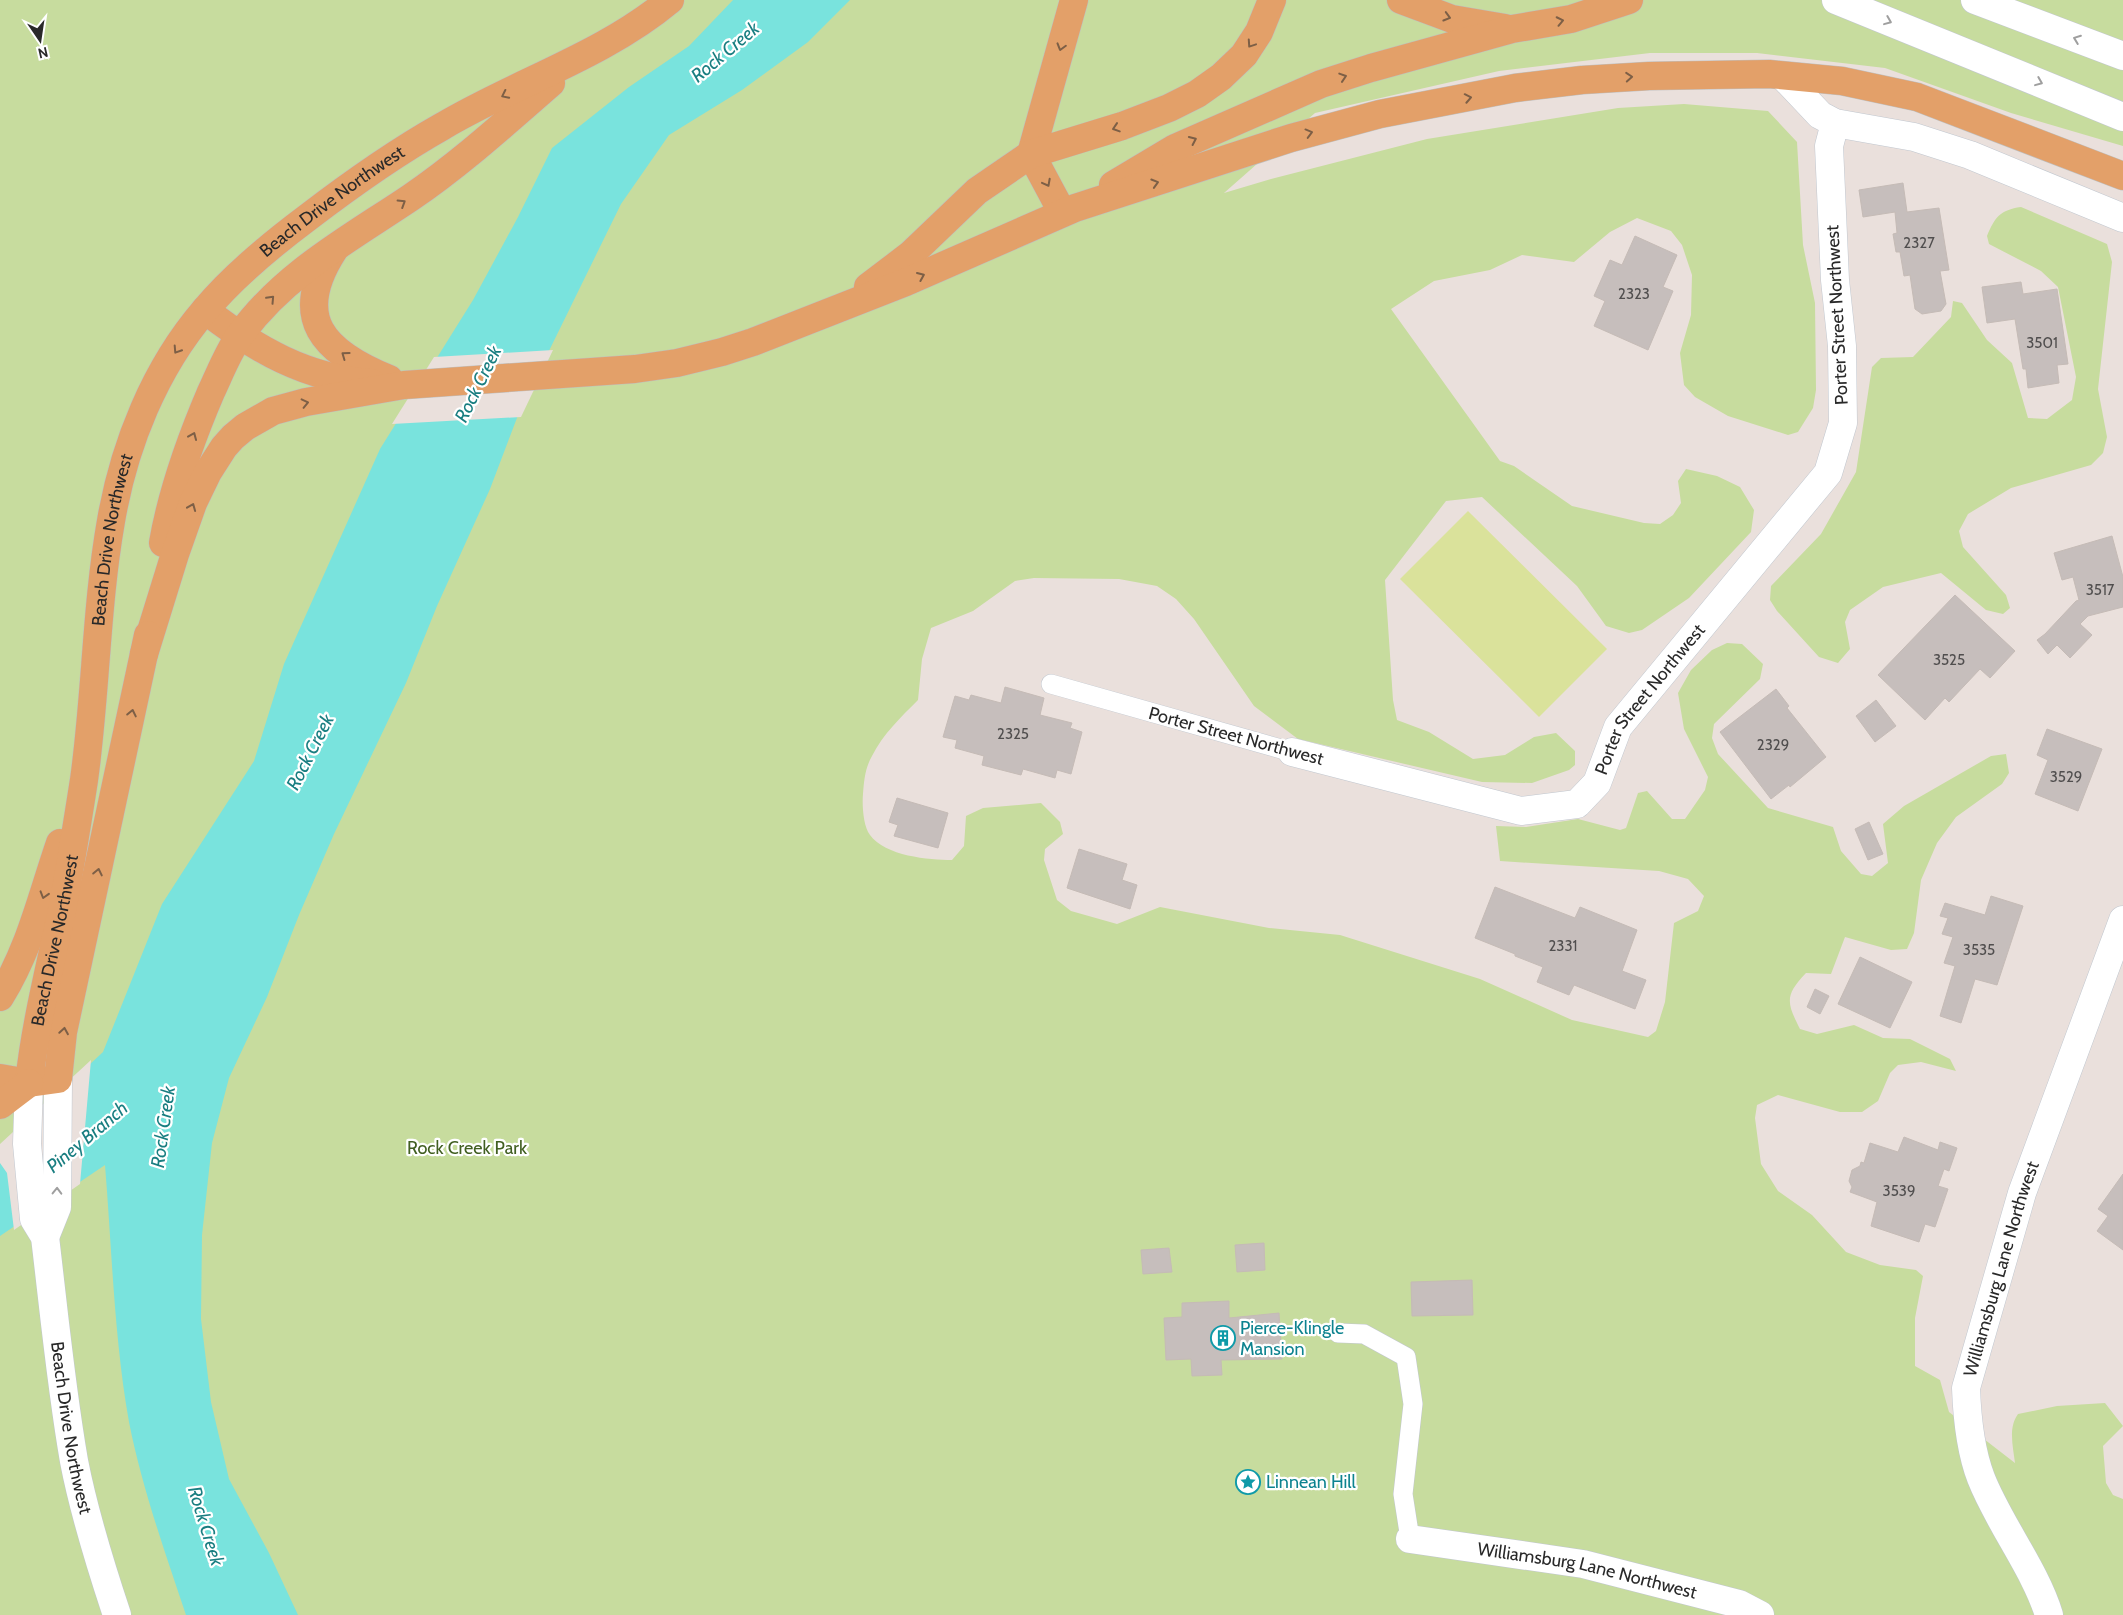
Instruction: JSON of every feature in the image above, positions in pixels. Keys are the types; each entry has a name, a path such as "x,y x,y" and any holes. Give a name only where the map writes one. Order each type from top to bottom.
{"main road":[{"name":"Beach Drive Northwest","path":"29,1083 33,1044 70,870 86,765 103,577 112,517 139,420 150,396 176,351 205,310 254,261 362,178 444,125 580,58 653,14 670,0"},
{"path":"1068,210 1032,154 1074,0"},
{"path":"843,307 910,255 977,191 1032,154 1122,126 1169,108 1197,94 1221,77 1244,55 1259,32 1272,0"},
{"path":"1401,0 1422,10 1452,19 1512,29"},
{"path":"144,654 174,554 193,503 216,458 233,437 256,420 273,411 306,402 404,385 635,369 677,363 722,352 843,307 978,252 1068,210 1175,148 1266,106 1322,84 1371,68 1512,29 1571,18 1629,0"},
{"name":"Beach Drive Northwest","path":"58,1083 63,1032 144,654 167,520 189,444 224,364 239,336 277,292 338,244 411,198 474,151 580,58"},
{"path":"1068,210 1182,175 1291,138 1380,114 1515,88 1582,80 1649,76 1769,74 1842,81 1917,97 2123,176"},
{"path":"338,244 318,278 314,308 318,328 330,343 356,363 404,385"},
{"path":"205,310 239,336 289,363 324,376 355,382 404,385"},
{"path":"0,997 22,955 35,923 86,765"},
{"path":"0,1078 29,1083 58,1083"},
{"path":"0,1106 29,1083"}],"street":[{"path":"1975,0 2123,56"},
{"path":"1839,1 2123,117"},
{"path":"1784,76 1820,116 1835,123 1914,137 1970,155 2123,218"},
{"name":"Porter Street Northwest","path":"1292,752 1521,811 1577,804 1597,783 1618,727 1828,473 1843,423 1842,346 1835,280 1828,146 1835,123"},
{"name":"Williamsburg Lane Northwest","path":"2049,1615 1981,1478 1966,1416 1966,1388 2022,1193 2123,920"},
{"name":"Beach Drive Northwest","path":"29,1083 27,1144 34,1219 45,1237 74,1461 90,1528 117,1615"},
{"name":"Beach Drive Northwest","path":"45,1237 57,1207 58,1083"},
{"name":"Williamsburg Lane Northwest","path":"1410,1539 1583,1564 1739,1604 1760,1615"}],"lane":[{"name":"Porter Street Northwest","path":"1051,684 1292,752"},
{"path":"1338,1333 1364,1334 1406,1357 1413,1404 1403,1494 1410,1539"}],"green space":[{"name":"Rock Creek Park","path":"0,0 2123,0 2123,146 2011,113 1885,68 1757,53 1650,53 1499,71 1315,113 1224,193 1427,139 1618,108 1684,104 1768,111 1797,142 1803,245 1815,303 1816,390 1813,408 1798,432 1788,435 1728,416 1695,397 1684,385 1680,353 1691,315 1692,275 1682,245 1671,231 1637,218 1610,232 1574,262 1522,255 1490,270 1434,281 1391,309 1500,461 1514,466 1572,506 1644,523 1660,524 1673,515 1681,503 1678,481 1686,469 1717,476 1740,487 1754,510 1751,532 1689,598 1642,630 1629,633 1606,626 1577,586 1482,497 1446,501 1385,580 1393,700 1397,720 1429,732 1473,759 1505,755 1534,737 1556,733 1575,751 1575,765 1569,770 1532,783 1482,782 1298,739 1254,706 1194,619 1176,599 1157,586 1119,579 1034,578 1015,581 973,611 931,628 922,659 918,700 899,719 876,748 865,775 863,803 866,826 870,835 886,848 920,858 952,860 964,846 966,816 983,808 1041,803 1060,822 1063,834 1045,849 1044,860 1057,900 1071,911 1117,924 1160,907 1269,928 1340,935 1480,979 1572,1020 1648,1037 1656,1031 1665,1002 1674,923 1698,911 1704,896 1688,879 1659,871 1500,861 1496,826 1526,827 1578,819 1620,830 1626,828 1638,793 1647,791 1672,819 1685,819 1705,790 1708,777 1684,729 1678,693 1691,670 1712,650 1727,643 1742,644 1763,664 1760,679 1714,724 1712,738 1718,754 1768,808 1833,827 1841,851 1861,874 1872,876 1888,863 1883,824 1904,806 1991,756 2006,754 2009,773 2002,784 1956,817 1937,843 1921,880 1914,933 1907,949 1891,950 1845,937 1831,974 1806,973 1794,988 1790,1000 1792,1013 1800,1029 1817,1034 1854,1025 1883,1038 1910,1039 1950,1059 1956,1071 1921,1062 1898,1065 1890,1073 1878,1101 1862,1112 1840,1112 1778,1095 1757,1105 1755,1118 1761,1164 1778,1191 1812,1215 1846,1252 1880,1265 1916,1270 1923,1276 1915,1318 1915,1366 1940,1380 1949,1412 2015,1463 2012,1431 2018,1414 2057,1406 2105,1403 2123,1426 2103,1446 2106,1483 2113,1495 2123,1499 2123,1615 0,1615"},
{"path":"2021,207 2107,244 2112,262 2098,389 2107,437 2103,453 2091,465 2011,488 1968,514 1959,531 1963,547 2006,595 2010,608 2003,614 1986,610 1941,573 1883,587 1850,610 1845,622 1850,649 1838,663 1819,657 1777,611 1770,600 1771,586 1821,534 1856,472 1872,367 1881,358 1913,357 1951,317 1953,301 1962,303 1987,340 2012,363 2028,418 2047,419 2072,400 2076,377 2058,287 2041,271 1989,244 1987,236 1999,215 2008,210"},
{"path":"1468,511 1607,649 1539,717 1400,579"}],"water":[{"path":"733,0 850,0 808,42 742,90 669,135 621,204 520,410 490,489 437,606 406,683 334,834 299,915 267,997 229,1078 212,1143 202,1235 201,1319 211,1402 229,1479 269,1553 298,1615 186,1615 147,1495 129,1422 117,1326 105,1165 0,1236 0,1148 103,1052 162,904 254,761 284,664 380,449 473,300 518,217 552,148 629,87 689,46"}],"pier":[{"path":"553,350 521,417 392,424 434,357"},
{"path":"91,1060 80,1184 14,1230 7,1173 0,1163 0,1144"}],"building":[{"path":"1903,183 1907,212 1939,208 1949,270 1940,271 1946,304 1941,311 1922,314 1915,309 1910,275 1904,276 1900,252 1896,252 1893,234 1897,233 1895,212 1863,217 1859,190"},
{"path":"1635,236 1677,255 1663,287 1673,291 1648,350 1594,326 1605,301 1594,296 1610,260 1622,265"},
{"path":"2021,282 2023,294 2057,289 2068,364 2057,365 2059,383 2028,388 2026,369 2023,369 2015,319 1987,323 1982,287"},
{"path":"2112,536 2123,577 2123,607 2088,616 2080,624 2092,635 2070,658 2057,645 2048,654 2037,640 2079,600 2073,577 2062,580 2054,553"},
{"path":"1955,595 2015,651 1990,678 1980,669 1949,702 1945,698 1925,720 1878,675"},
{"path":"1005,687 1044,698 1040,715 1072,723 1070,728 1082,732 1071,774 1057,770 1055,778 1023,769 1021,775 982,765 984,756 955,748 957,740 943,737 955,696 969,700 971,695 1001,703"},
{"path":"1776,689 1789,706 1787,708 1826,757 1790,787 1789,785 1771,799 1720,732"},
{"path":"1876,700 1896,726 1875,742 1856,716"},
{"path":"2047,729 2102,749 2078,811 2035,794 2048,760 2037,755"},
{"path":"897,798 948,813 938,848 894,836 898,825 889,822"},
{"path":"1869,822 1883,854 1868,860 1855,829"},
{"path":"1079,849 1127,864 1122,880 1137,885 1130,909 1067,888"},
{"path":"1495,887 1575,918 1580,907 1637,930 1622,971 1646,980 1635,1009 1574,985 1569,995 1537,982 1543,967 1475,938"},
{"path":"1991,896 2023,906 1997,985 1975,979 1961,1023 1940,1016 1955,966 1944,963 1953,937 1942,934 1948,918 1940,916 1945,903 1985,915"},
{"path":"1860,957 1912,982 1890,1028 1838,1004"},
{"path":"1815,989 1829,996 1820,1014 1807,1007"},
{"path":"1904,1137 1938,1150 1940,1142 1957,1148 1949,1171 1944,1169 1938,1186 1948,1189 1935,1227 1925,1224 1919,1242 1871,1226 1877,1202 1850,1192 1852,1187 1849,1181 1852,1170 1860,1166 1861,1162 1864,1163 1870,1143 1898,1152"},
{"path":"2123,1174 2123,1250 2097,1231 2108,1216 2098,1209"},
{"path":"1264,1243 1265,1270 1237,1272 1235,1245"},
{"path":"1169,1248 1172,1272 1143,1274 1141,1250"},
{"path":"1472,1280 1473,1315 1412,1316 1411,1282"},
{"name":"Pierce-Klingle Mansion","path":"1229,1301 1229,1318 1279,1313 1282,1359 1221,1360 1222,1375 1192,1376 1191,1359 1166,1360 1164,1318 1182,1317 1182,1303"}],"place":[{"name":"Pierce-Klingle Mansion","path":"1223,1338"},
{"name":"Linnean Hill","path":"1248,1482"}],"water label":[{"name":"Rock Creek","path":"725,52"},
{"name":"Rock Creek","path":"478,384"},
{"name":"Rock Creek","path":"310,752"},
{"name":"Rock Creek","path":"163,1127"},
{"name":"Piney Branch","path":"87,1137"},
{"name":"Rock Creek","path":"206,1526"}]}
